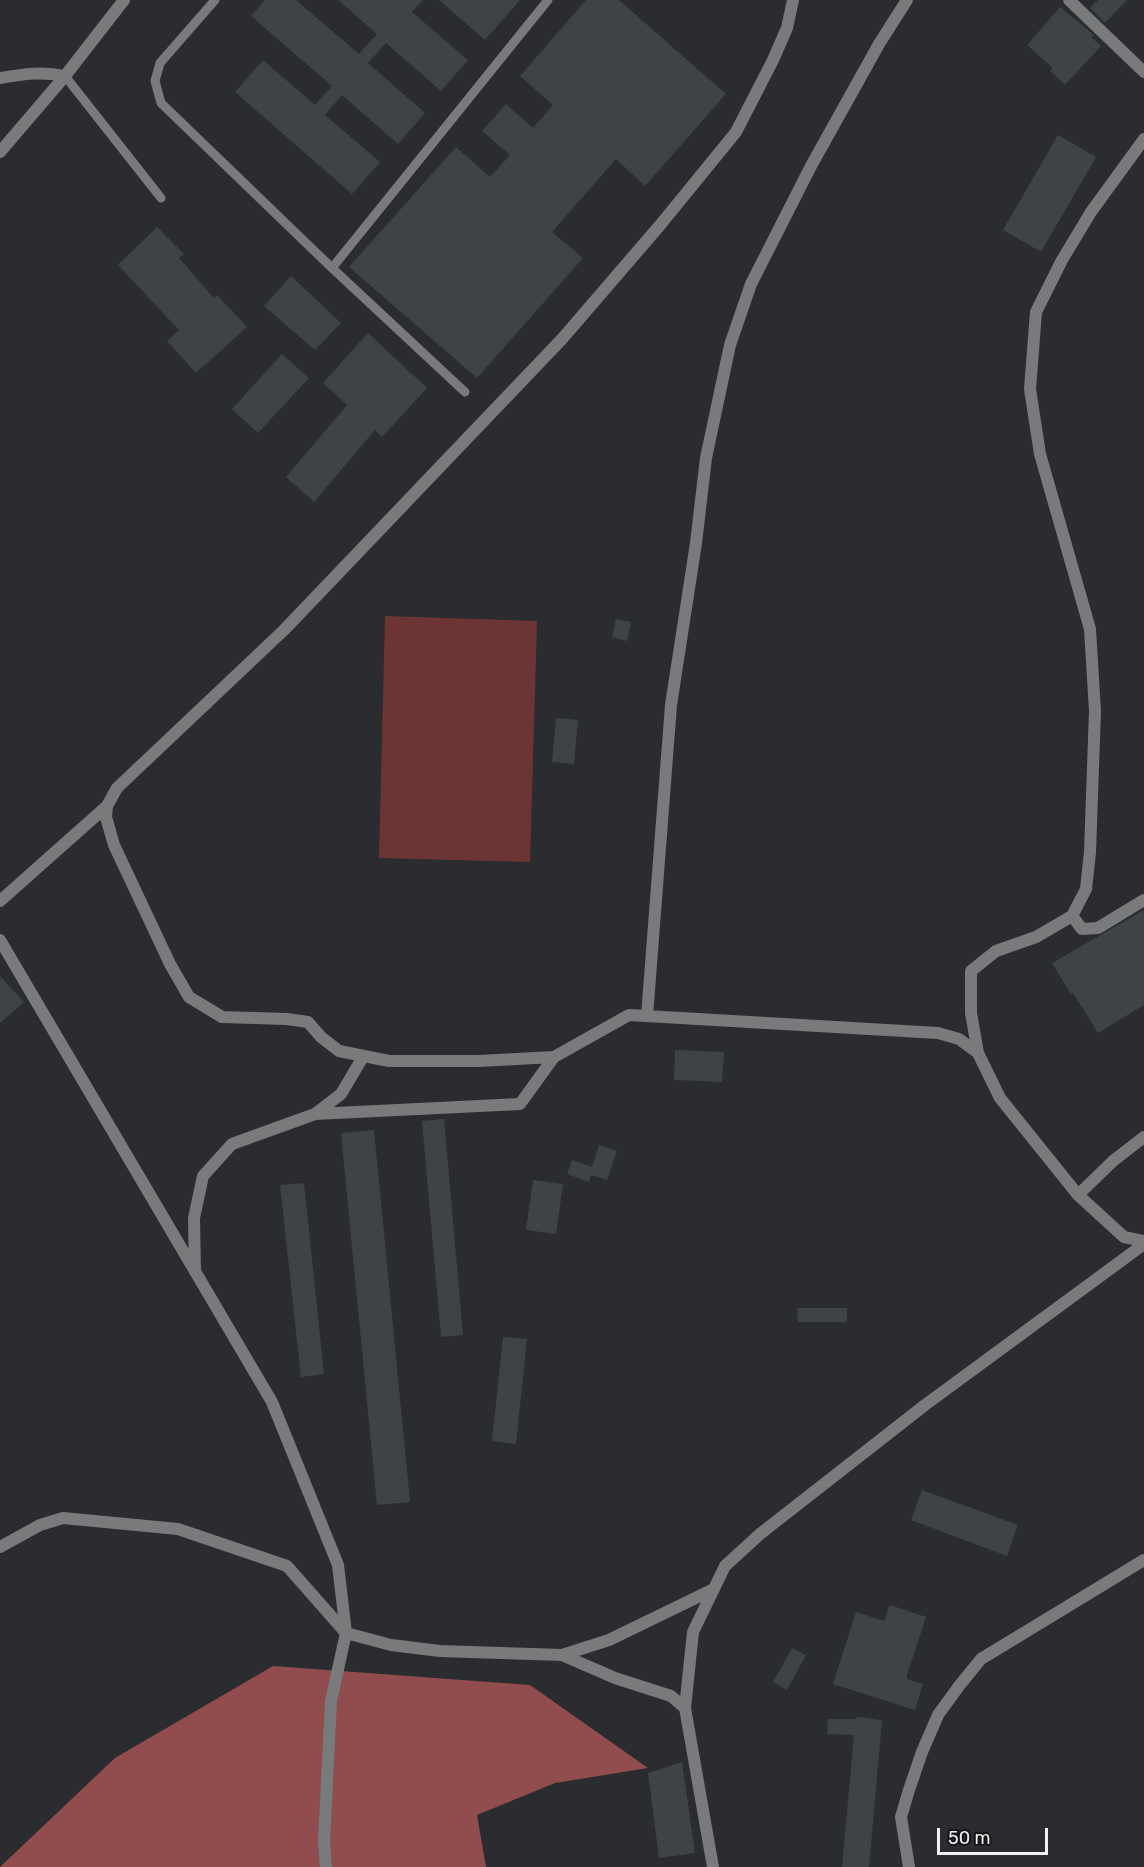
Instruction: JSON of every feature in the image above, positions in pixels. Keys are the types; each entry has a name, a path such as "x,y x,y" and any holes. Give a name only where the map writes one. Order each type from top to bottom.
{"street":[{"path":"0,152 65,76 124,0"},
{"path":"0,901 107,806 117,788 284,630 562,339 736,132 787,28 793,0"},
{"path":"647,1016 671,705 696,543 706,458 730,345 751,284 806,176 879,44 907,0"},
{"path":"1069,0 1144,72"},
{"path":"0,78 34,72 65,76"},
{"path":"1144,139 1091,212 1062,260 1036,312 1030,389 1040,454 1090,629 1095,711 1090,852 1086,889 1072,916 1036,937 996,951 971,971 971,1013 978,1053 1000,1098 1078,1195 1124,1237 1144,1242"},
{"path":"107,806 106,817 114,844 170,964 189,997 222,1017 308,1022 321,1037 339,1051 389,1061 554,1058"},
{"path":"1072,916 1082,929 1098,928 1144,900"},
{"path":"0,940 272,1402 338,1565 346,1633 331,1701 324,1842 326,1867"},
{"path":"195,1273 194,1218 203,1176 232,1144 315,1114 520,1104 554,1058 629,1015 939,1033 959,1039 978,1053"},
{"path":"315,1114 341,1094 363,1057"},
{"path":"1078,1195 1113,1161 1144,1137"},
{"path":"713,1867 685,1708 693,1632 725,1566 760,1534 925,1405 1144,1242"},
{"path":"0,1547 40,1525 63,1518 178,1529 287,1566 346,1633 392,1645 441,1651 562,1655 609,1640 715,1588"},
{"path":"909,1867 902,1817 909,1790 938,1715 959,1686 981,1659 1144,1560"},
{"path":"562,1655 615,1678 671,1696 685,1708"}],"lane":[{"path":"215,0 160,63 155,81 157,96 161,103 465,392"},
{"path":"332,268 548,0"},
{"path":"65,76 161,198"}],"shaded area":[{"path":"385,616 537,621 530,862 379,858"},
{"path":"273,1666 530,1685 648,1768 555,1783 477,1815 486,1867 0,1867 115,1758"}],"building":[{"path":"265,0 296,0 359,54 377,34 338,0 423,0 412,12 468,60 441,91 386,43 368,63 425,113 398,144 342,95 325,115 380,162 352,194 235,92 263,60 315,105 332,86 251,16"},
{"path":"439,0 520,0 485,40"},
{"path":"586,0 619,0 726,94 645,186 616,159 552,232 583,258 477,378 349,267 456,147 490,177 510,155 482,131 506,104 533,128 553,105 520,76"},
{"path":"1098,0 1127,0 1105,23 1090,8"},
{"path":"1060,7 1094,35 1091,37 1101,46 1065,85 1050,71 1053,68 1027,45"},
{"path":"1058,135 1096,157 1041,252 1003,230"},
{"path":"157,227 184,254 179,258 214,298 217,295 247,327 196,373 167,341 179,330 118,265"},
{"path":"291,276 341,323 315,350 264,306"},
{"path":"368,333 427,388 382,437 375,430 314,502 286,477 347,405 323,383"},
{"path":"282,354 309,378 258,433 232,409"},
{"path":"616,619 631,622 627,641 612,637"},
{"path":"556,718 578,720 574,764 552,762"},
{"path":"1144,910 1144,1005 1098,1033 1052,963"},
{"path":"0,976 24,1002 0,1023"},
{"path":"675,1050 724,1052 722,1082 674,1080"},
{"path":"444,1119 463,1335 441,1337 422,1121"},
{"path":"374,1130 410,1502 377,1505 341,1133"},
{"path":"599,1145 617,1151 607,1180 591,1175 589,1182 567,1174 572,1160 592,1167"},
{"path":"533,1180 563,1184 556,1234 526,1230"},
{"path":"304,1183 324,1374 301,1377 280,1185"},
{"path":"797,1308 847,1308 847,1322 798,1322"},
{"path":"503,1337 527,1339 516,1444 492,1441"},
{"path":"922,1490 1018,1525 1007,1556 911,1520"},
{"path":"890,1605 926,1617 907,1675 907,1679 923,1684 915,1710 833,1684 856,1612 884,1621"},
{"path":"792,1648 806,1655 787,1690 773,1682"},
{"path":"856,1717 882,1720 869,1867 842,1867 854,1735 827,1734 828,1719 856,1719"},
{"path":"682,1762 695,1853 659,1858 648,1773"}]}
